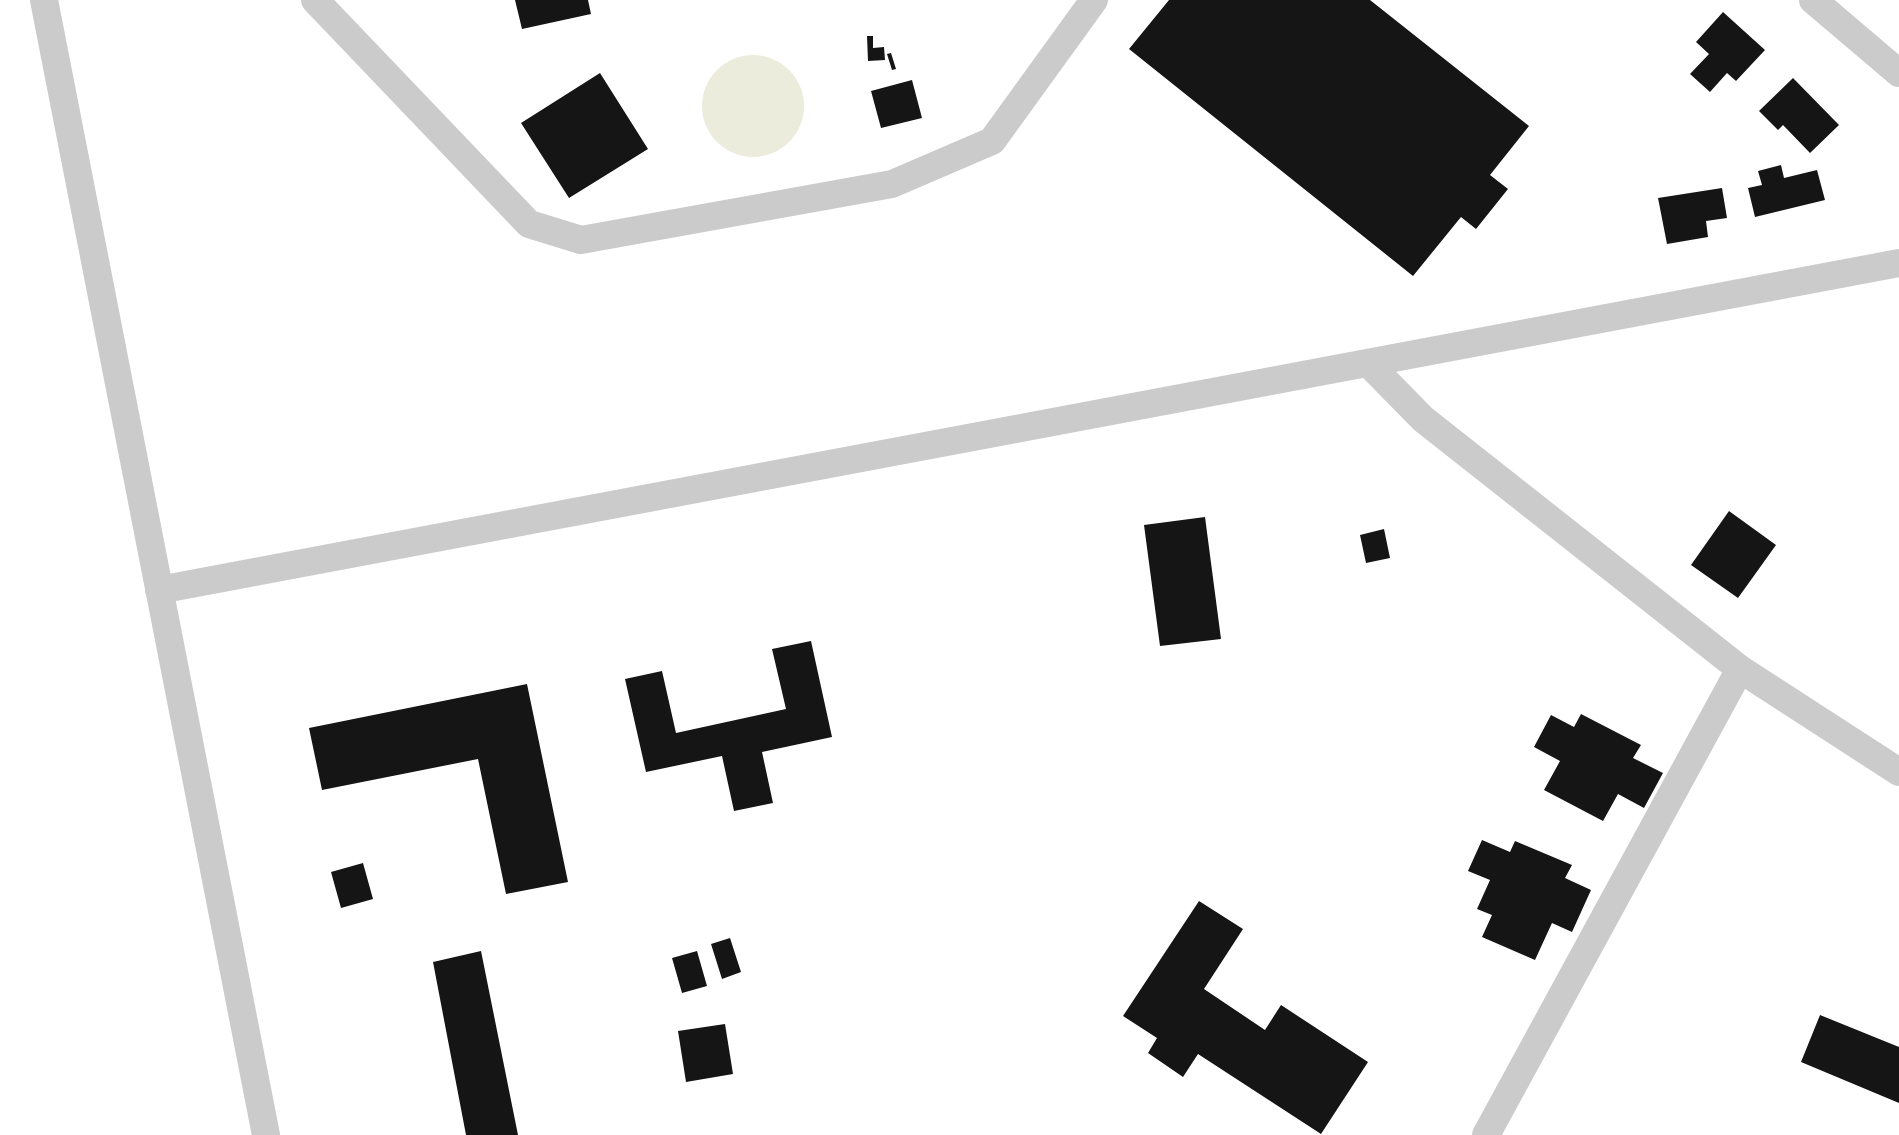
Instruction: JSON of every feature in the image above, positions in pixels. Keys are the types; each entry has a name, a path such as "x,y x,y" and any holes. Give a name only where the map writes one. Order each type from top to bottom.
{"street":[{"path":"44,0 266,1135"},
{"path":"316,0 529,224 581,240 892,184 992,141 1094,0"},
{"path":"1813,0 1899,73"},
{"path":"159,590 1899,263"},
{"path":"1368,363 1423,420 1740,669 1899,772"},
{"path":"1486,1135 1740,669"}],"green space":[{"path":"753,55 773,58 782,63 796,77 801,86 804,106 801,126 796,135 782,149 773,154 753,157 733,154 724,149 710,135 705,126 702,106 705,86 710,77 724,63 733,58"}],"building":[{"path":"515,0 588,0 591,14 522,29"},
{"path":"1169,0 1370,0 1529,126 1490,175 1508,189 1476,229 1461,217 1413,276 1129,49"},
{"path":"1723,12 1765,50 1736,81 1727,73 1710,92 1690,74 1709,54 1696,42"},
{"path":"867,36 873,36 873,48 884,47 885,60 868,61"},
{"path":"891,53 896,69 892,70 887,54"},
{"path":"600,73 648,149 569,198 521,123"},
{"path":"1793,78 1839,125 1810,153 1783,125 1778,130 1759,111"},
{"path":"912,80 922,118 881,128 871,91"},
{"path":"1781,165 1784,178 1817,170 1825,200 1755,217 1748,188 1762,185 1758,171"},
{"path":"1722,188 1727,218 1706,221 1708,237 1667,244 1658,198"},
{"path":"1729,511 1776,545 1738,598 1691,565"},
{"path":"1205,517 1221,639 1160,646 1144,525"},
{"path":"1384,529 1390,558 1366,563 1360,535"},
{"path":"811,641 832,737 762,752 773,803 734,811 722,756 646,772 625,679 662,671 676,733 786,709 772,649"},
{"path":"527,684 568,882 506,894 478,759 322,790 309,728"},
{"path":"1581,714 1641,745 1633,758 1663,773 1644,808 1618,794 1603,821 1544,790 1560,761 1534,747 1551,715 1574,727"},
{"path":"1482,840 1510,852 1515,841 1572,865 1565,878 1591,890 1572,932 1552,923 1535,960 1482,937 1492,915 1477,909 1490,880 1468,871"},
{"path":"363,863 373,899 341,908 331,872"},
{"path":"1199,901 1243,929 1204,989 1265,1030 1281,1005 1368,1062 1321,1134 1198,1054 1183,1077 1148,1053 1157,1038 1123,1016"},
{"path":"730,938 741,972 722,979 711,944"},
{"path":"481,951 518,1135 466,1135 433,962"},
{"path":"697,951 707,986 682,993 672,958"},
{"path":"1820,1015 1899,1047 1899,1103 1801,1062"},
{"path":"725,1024 733,1074 686,1082 678,1031"}]}
